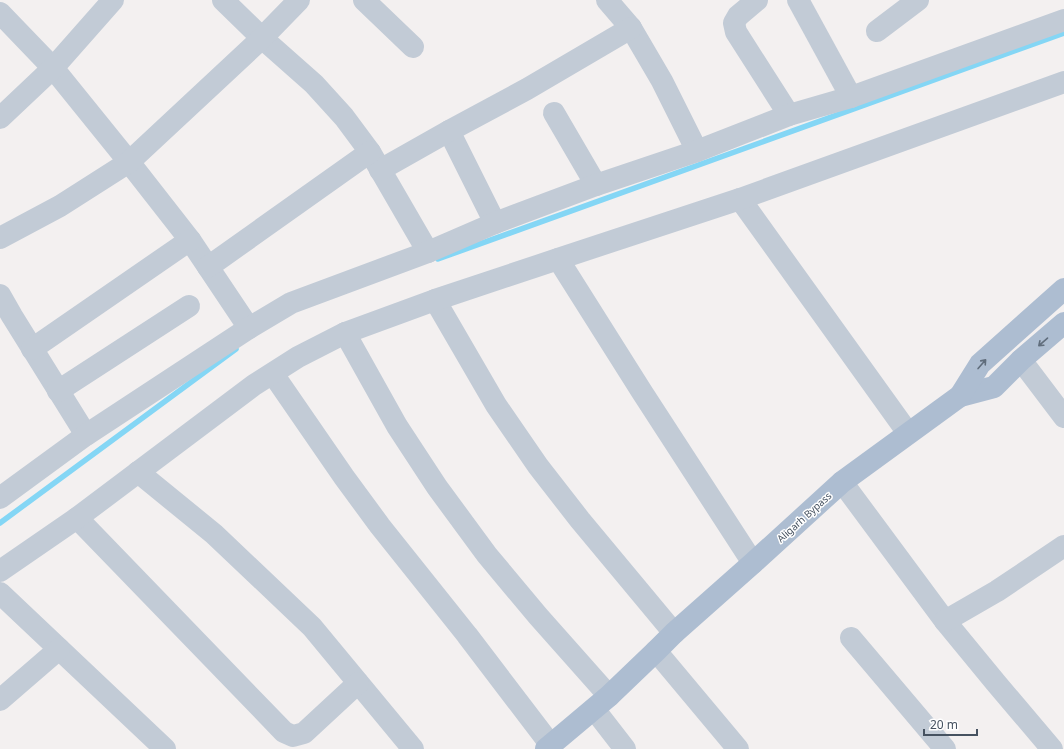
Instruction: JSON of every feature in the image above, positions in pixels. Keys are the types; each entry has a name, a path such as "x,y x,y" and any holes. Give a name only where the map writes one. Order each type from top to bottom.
{"main road":[{"name":"Aligarh Bypass","path":"548,747 602,702 674,633 842,482 960,396 980,364 1064,289"},
{"path":"960,396 994,387 1021,360 1064,323"}],"street":[{"path":"0,118 53,68 114,0"},
{"path":"223,0 262,38 314,84 344,117 375,161 428,252"},
{"path":"0,238 60,206 129,162 262,38 299,0"},
{"path":"364,0 414,47"},
{"path":"608,0 631,28 662,81 697,151"},
{"path":"757,0 738,16 734,23 736,32 789,115"},
{"path":"798,0 851,97"},
{"path":"877,31 918,0"},
{"path":"0,13 53,68 129,162 190,240 249,328"},
{"path":"0,498 86,435 249,328 291,303 428,252 495,223 596,185 697,151 789,115 851,97 1064,20"},
{"path":"208,267 375,161 449,131 527,89 631,28"},
{"path":"0,571 77,518 254,385 298,357 345,333 435,300 740,199 1064,82"},
{"path":"554,113 596,185"},
{"path":"449,131 495,223"},
{"path":"740,199 908,433"},
{"path":"32,348 190,240"},
{"path":"558,259 753,563"},
{"path":"0,295 6,320 32,348 86,435"},
{"path":"435,300 496,405 538,466 580,520 674,633"},
{"path":"58,391 189,306"},
{"path":"345,333 397,426 437,487 487,555 538,616 602,702 625,749"},
{"path":"1021,360 1064,417"},
{"path":"273,374 344,477 380,526 467,635 548,747"},
{"path":"138,472 214,534 312,628 413,749"},
{"path":"842,482 945,621 996,684 1052,749"},
{"path":"77,518 284,732 293,736 304,733 358,684"},
{"path":"945,621 997,591 1064,546"},
{"path":"0,594 165,749"},
{"path":"851,638 945,749"},
{"path":"0,700 59,649"},
{"path":"656,651 738,749"}],"waterway":[{"path":"438,259 1064,33"},
{"path":"0,523 236,349"}]}
